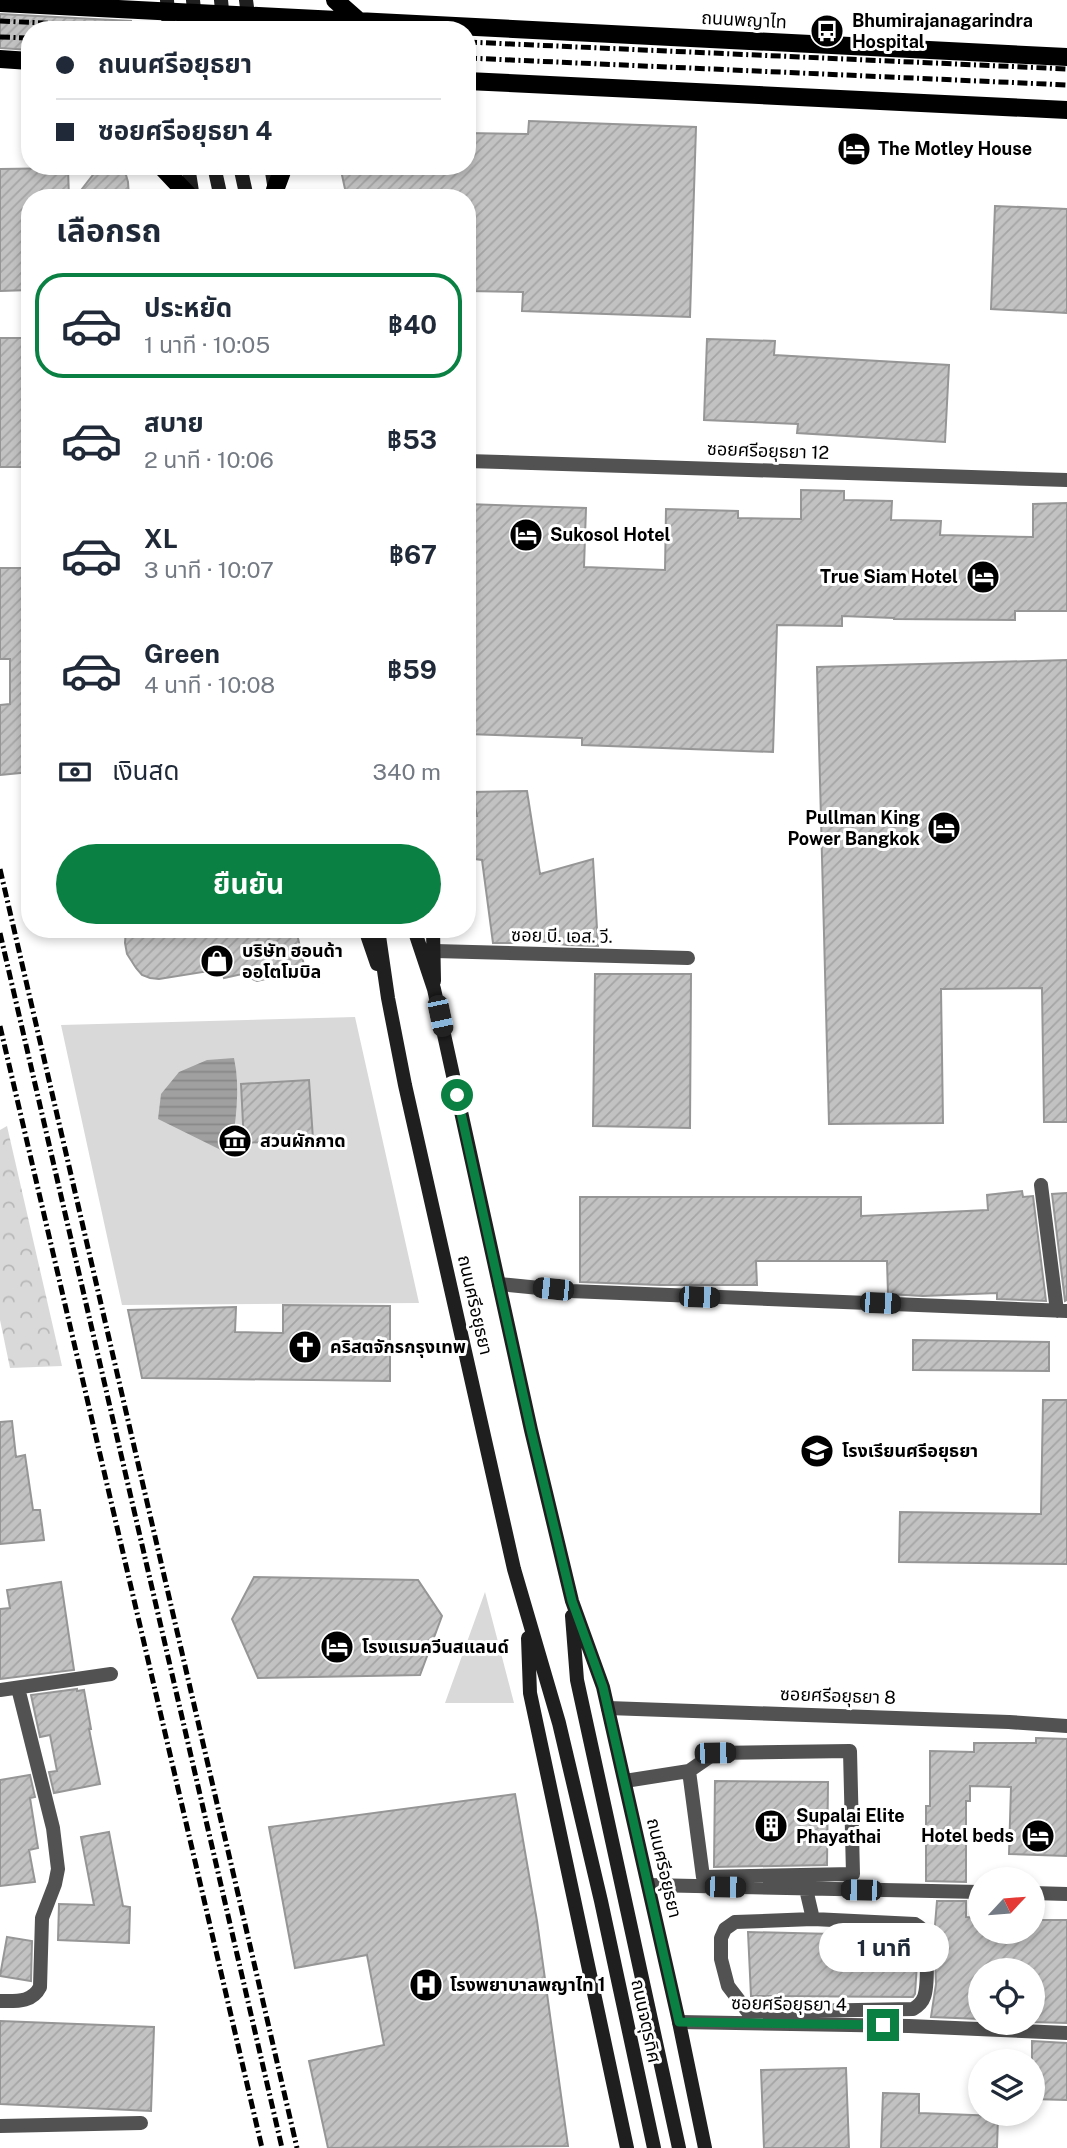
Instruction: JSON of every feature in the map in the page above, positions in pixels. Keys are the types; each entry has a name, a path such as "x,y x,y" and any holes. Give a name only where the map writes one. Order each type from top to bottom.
{"main road":[{"path":"193,0 195,21"},
{"path":"221,0 223,21"},
{"path":"335,0 359,21"},
{"name":"ถนนพญาไท","path":"0,3 167,5 248,15 344,21"},
{"name":"ถนนพญาไท","path":"476,28 1067,57"},
{"path":"0,59 21,60"},
{"path":"476,81 1067,110"},
{"path":"170,175 183,189"},
{"name":"ถนนศรีอยุธยา","path":"368,938 388,998"},
{"name":"ถนนศรีอยุธยา","path":"379,938 388,998 411,1111 516,1577 559,1723 601,1901"},
{"name":"ถนนศรีอยุธยา","path":"417,938 434,989 572,1601 608,1707 705,2148"},
{"name":"ถนนศรีอยุธยา","path":"434,938 434,989"},
{"name":"ถนนศรีอยุธยา","path":"572,1601 578,1680 623,1897"},
{"name":"ถนนศรีอยุธยา","path":"527,1620 530,1693 627,2148"},
{"name":"ถนนจตุรทิศ","path":"623,1897 679,2148"},
{"name":"ถนนจตุรทิศ","path":"601,1901 654,2148"}],"street":[{"name":"ซอยศรีอยุธยา 12","path":"476,461 1067,480"},
{"name":"ซอย บี. เอส. วี.","path":"435,951 688,958"},
{"path":"499,1284 570,1291 1062,1311 1041,1185"},
{"path":"0,1690 111,1674"},
{"path":"0,2001 21,2001 37,1994 40,1987 41,1918 58,1869 53,1828 18,1688"},
{"name":"ซอยศรีอยุธยา 8","path":"608,1707 1067,1726"},
{"path":"625,1781 689,1771 715,1753 850,1751 853,1874 703,1877 689,1771"},
{"path":"649,1885 968,1892"},
{"path":"806,1889 813,1919"},
{"path":"1045,1893 1067,1894"},
{"path":"813,1919 915,1924 921,1928 924,1933 926,1957 926,1992 923,2000 913,2009 748,2012 729,1986 721,1959 721,1938 725,1929 735,1922 813,1919"},
{"name":"ซอยศรีอยุธยา 4","path":"679,2022 909,2026 1067,2033"},
{"path":"0,2126 141,2123"}],"green space":[{"name":"สวนผักกาด","path":"355,1017 419,1303 122,1305 61,1025"},
{"path":"7,1126 62,1366 10,1368 0,1320 0,1130"},
{"path":"485,1592 514,1703 445,1703"}],"shaded area":[{"path":"234,1058 237,1094 231,1155 158,1119 161,1094 179,1072 207,1060"}],"building":[{"path":"0,14 131,21 21,21 21,49 0,48"},
{"path":"529,121 696,127 690,317 522,311 523,292 476,291 476,189 345,189 342,175 476,175 476,133 528,134"},
{"path":"0,169 21,169 21,175 68,175 69,189 21,189 21,290 0,291"},
{"path":"93,175 126,175 128,182 128,189 82,189"},
{"path":"995,206 1067,209 1067,313 991,309"},
{"path":"0,338 21,338 21,467 0,467"},
{"path":"707,339 775,341 774,355 949,365 945,442 797,433 798,424 704,420"},
{"path":"801,490 844,491 844,500 892,501 891,520 941,521 940,535 1033,537 1033,504 1067,503 1067,611 1015,611 1015,620 842,616 842,626 777,625 773,752 582,745 582,738 476,734 476,504 586,508 584,567 665,570 666,509 738,511 738,518 801,519"},
{"path":"0,568 21,568 21,773 0,775 0,705 10,704 10,659 0,659"},
{"name":"Pullman King Power Bangkok","path":"1067,660 1067,1122 1044,1122 1042,988 941,989 943,1123 829,1124 817,667"},
{"path":"527,791 540,874 593,859 598,946 532,940 493,943 482,860 476,859 476,792"},
{"name":"บริษัท ฮอนด้า ออโตโมบิล","path":"125,938 298,938 305,970 257,981 242,974 224,978 221,969 159,979 150,978 142,975 136,968 127,954"},
{"path":"595,974 691,974 690,1128 593,1126"},
{"path":"309,1080 313,1139 244,1143 241,1084"},
{"path":"1022,1191 1023,1197 1033,1196 1046,1301 997,1299 997,1293 923,1296 888,1294 887,1261 756,1261 757,1285 580,1282 580,1197 861,1197 861,1216 988,1210 987,1195"},
{"path":"1067,1193 1067,1300 1065,1301 1052,1194"},
{"name":"คริสตจักรกรุงเทพ","path":"283,1305 390,1306 390,1381 142,1378 128,1310 236,1307 235,1332 283,1333"},
{"path":"913,1340 1049,1342 1049,1371 913,1370"},
{"path":"1043,1400 1067,1400 1067,1564 899,1562 900,1512 1041,1514"},
{"path":"12,1421 16,1457 25,1455 33,1510 40,1510 44,1540 0,1544 0,1422"},
{"name":"โรงแรมควีนสแลนด์","path":"254,1577 418,1580 442,1616 420,1675 258,1678 232,1619"},
{"path":"61,1582 74,1670 0,1679 0,1609 10,1608 7,1590"},
{"path":"84,1690 100,1784 54,1793 49,1772 57,1771 50,1735 40,1737 31,1695"},
{"path":"1036,1738 1067,1739 1067,1856 1009,1854 1011,1787 970,1786 970,1801 966,1801 966,1882 926,1881 926,1806 930,1806 930,1751 974,1752 974,1743 1036,1743"},
{"path":"30,1775 35,1797 30,1798 38,1848 29,1850 35,1882 0,1886 0,1780"},
{"name":"Supalai Elite Phayathai","path":"715,1781 828,1782 827,1865 714,1867"},
{"name":"โรงพยาบาลพญาไท 1","path":"515,1794 537,1921 568,2146 328,2148 309,2061 384,2045 367,1955 295,1968 269,1827"},
{"path":"109,1832 123,1906 130,1907 129,1943 58,1940 59,1904 94,1905 81,1837"},
{"path":"937,1901 966,1901 968,1944 1045,1944 1045,1920 1067,1920 1067,2023 1045,2022 1045,1958 968,1958 968,2019 931,2017 936,1984 934,1937"},
{"path":"748,1932 915,1936 915,1994 913,1997 751,1996"},
{"path":"7,1937 32,1941 31,1981 0,1976"},
{"path":"0,2021 154,2027 151,2111 0,2104"},
{"path":"1032,2041 1067,2043 1067,2100 1045,2099 1045,2049 1032,2049"},
{"path":"846,2068 849,2148 764,2148 761,2070"},
{"path":"883,2093 919,2094 919,2113 968,2115 968,2126 998,2126 997,2148 881,2148"}],"railway":[{"path":"0,21 21,22"},
{"path":"0,37 21,38"},
{"path":"476,42 1067,69"},
{"path":"476,58 1067,85"},
{"path":"0,869 297,2148"},
{"path":"0,933 282,2148"},
{"path":"0,1026 262,2148"}],"place":[{"name":"Bhumirajanagarindra Hospital","path":"827,31"},
{"name":"The Motley House","path":"854,149"},
{"name":"Sukosol Hotel","path":"526,535"},
{"name":"True Siam Hotel","path":"983,577"},
{"name":"Pullman King Power Bangkok","path":"944,828"},
{"name":"บริษัท ฮอนด้า ออโตโมบิล","path":"217,961"},
{"name":"สวนผักกาด","path":"235,1141"},
{"name":"คริสตจักรกรุงเทพ","path":"305,1347"},
{"name":"โรงเรียนศรีอยุธยา","path":"817,1451"},
{"name":"โรงแรมควีนสแลนด์","path":"337,1647"},
{"name":"Supalai Elite Phayathai","path":"771,1826"},
{"name":"Hotel beds","path":"1038,1836"},
{"name":"โรงพยาบาลพญาไท 1","path":"426,1985"}],"route":[{"path":"457,1095 531,1430 572,1601 603,1687 679,2022 883,2025"}]}
